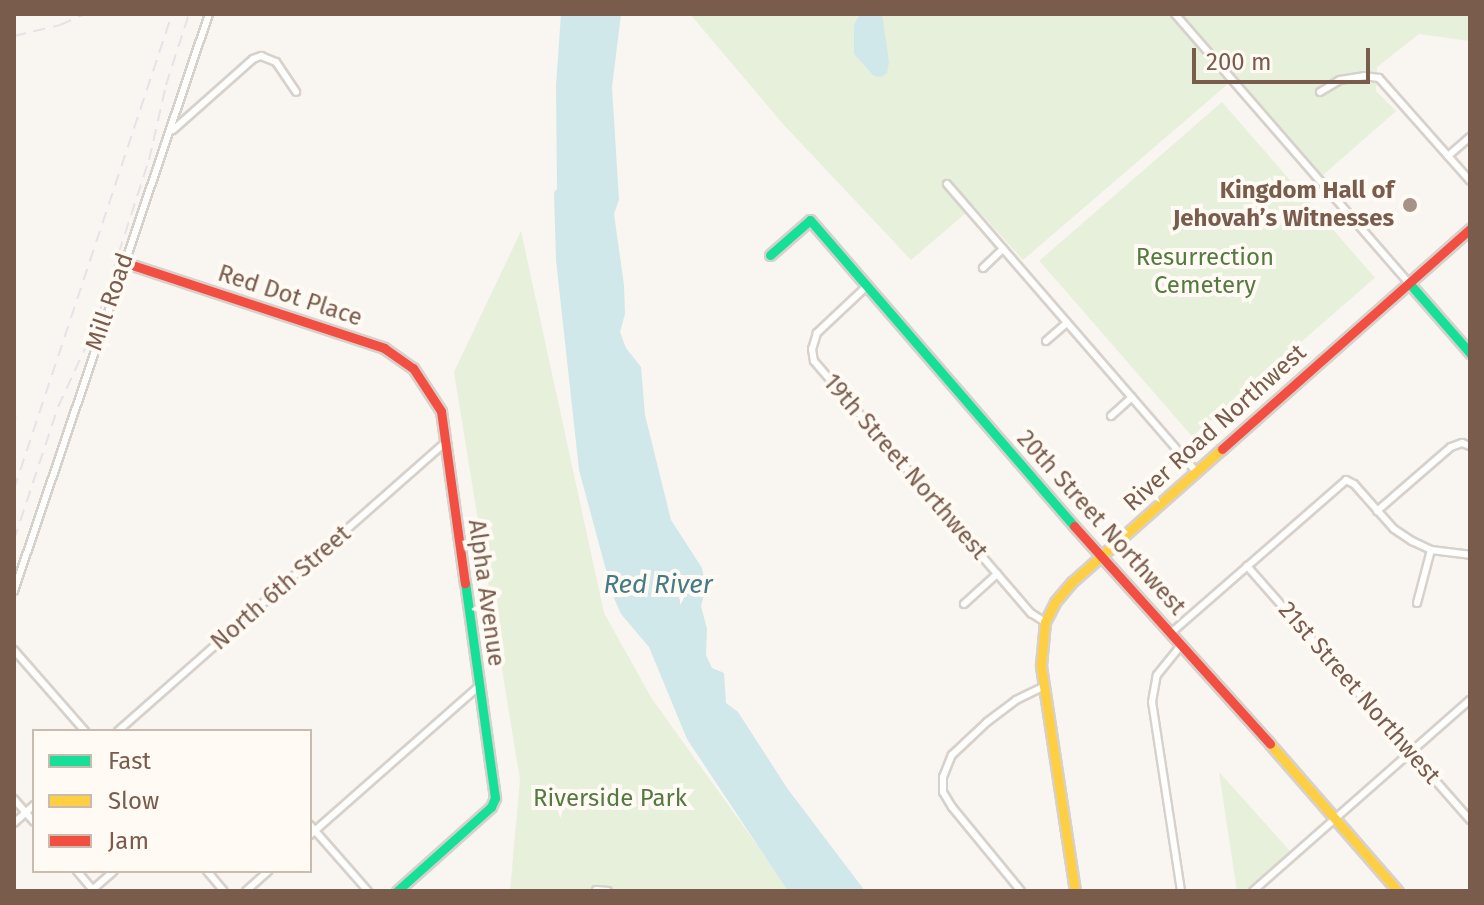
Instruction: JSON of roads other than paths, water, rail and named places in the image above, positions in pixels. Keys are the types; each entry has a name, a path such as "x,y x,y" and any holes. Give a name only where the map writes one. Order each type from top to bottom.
{"street":[{"name":"Mill Road","path":"14,591 209,14"},
{"path":"1175,14 1470,353"},
{"path":"171,132 253,59 268,57 276,62 296,92"},
{"path":"1320,92 1340,80 1364,76 1379,78 1470,181"},
{"path":"1448,156 1470,137"},
{"path":"947,184 1196,471"},
{"name":"20th Street Northwest","path":"770,255 810,220 1398,891"},
{"name":"River Road Northwest","path":"1075,891 1043,687 1041,647 1045,622 1066,588 1470,229"},
{"path":"983,268 1003,249"},
{"name":"Red Dot Place","path":"123,262 384,348 413,368 431,391"},
{"name":"19th Street Northwest","path":"867,286 817,333 812,349 814,361 1035,617 1045,622"},
{"path":"1046,341 1067,323"},
{"name":"Alpha Avenue","path":"397,891 494,803 441,411 431,391"},
{"path":"1111,416 1132,397"},
{"path":"1377,511 1451,447 1462,443 1470,446"},
{"name":"North 6th Street","path":"120,729 444,444"},
{"path":"1172,632 1346,480 1354,484 1403,536 1431,550 1470,555"},
{"path":"1417,603 1431,550"},
{"name":"21st Street Northwest","path":"1247,566 1470,820"},
{"name":"19th Street Northwest","path":"964,604 997,574"},
{"path":"1181,891 1152,702 1157,675 1182,644"},
{"path":"14,650 83,729"},
{"path":"368,891 312,830 480,685"},
{"path":"1021,891 952,807 943,792 943,777 952,755 987,722 1016,700 1043,687"},
{"path":"1257,890 1470,700"},
{"path":"14,799 32,820"},
{"path":"14,823 32,807"},
{"path":"79,873 93,891 112,873"},
{"path":"209,873 224,891"},
{"path":"246,891 266,873"},
{"path":"596,890 608,891"}],"water":[{"name":"Red River","path":"561,14 621,14 612,87 619,200 614,214 625,314 620,332 626,348 641,367 645,415 671,520 702,568 706,588 701,606 707,629 706,655 712,668 724,673 726,703 738,712 787,788 865,891 788,891 687,739 649,647 621,614 613,596 579,470 556,260 556,86"},
{"path":"860,14 882,14 889,62 887,73 881,77 874,76 854,54 854,25"}],"railway":[{"path":"14,36 60,25 85,14"},
{"path":"14,489 172,14"},
{"path":"14,540 58,407 94,329 149,160 166,85 189,14"},
{"path":"14,421 16,416"}],"place":[{"name":"Kingdom Hall of Jehovah’s Witnesses","path":"1410,205"}],"park label":[{"name":"Resurrection Cemetery","path":"1205,272"},
{"name":"Riverside Park","path":"610,799"}]}
